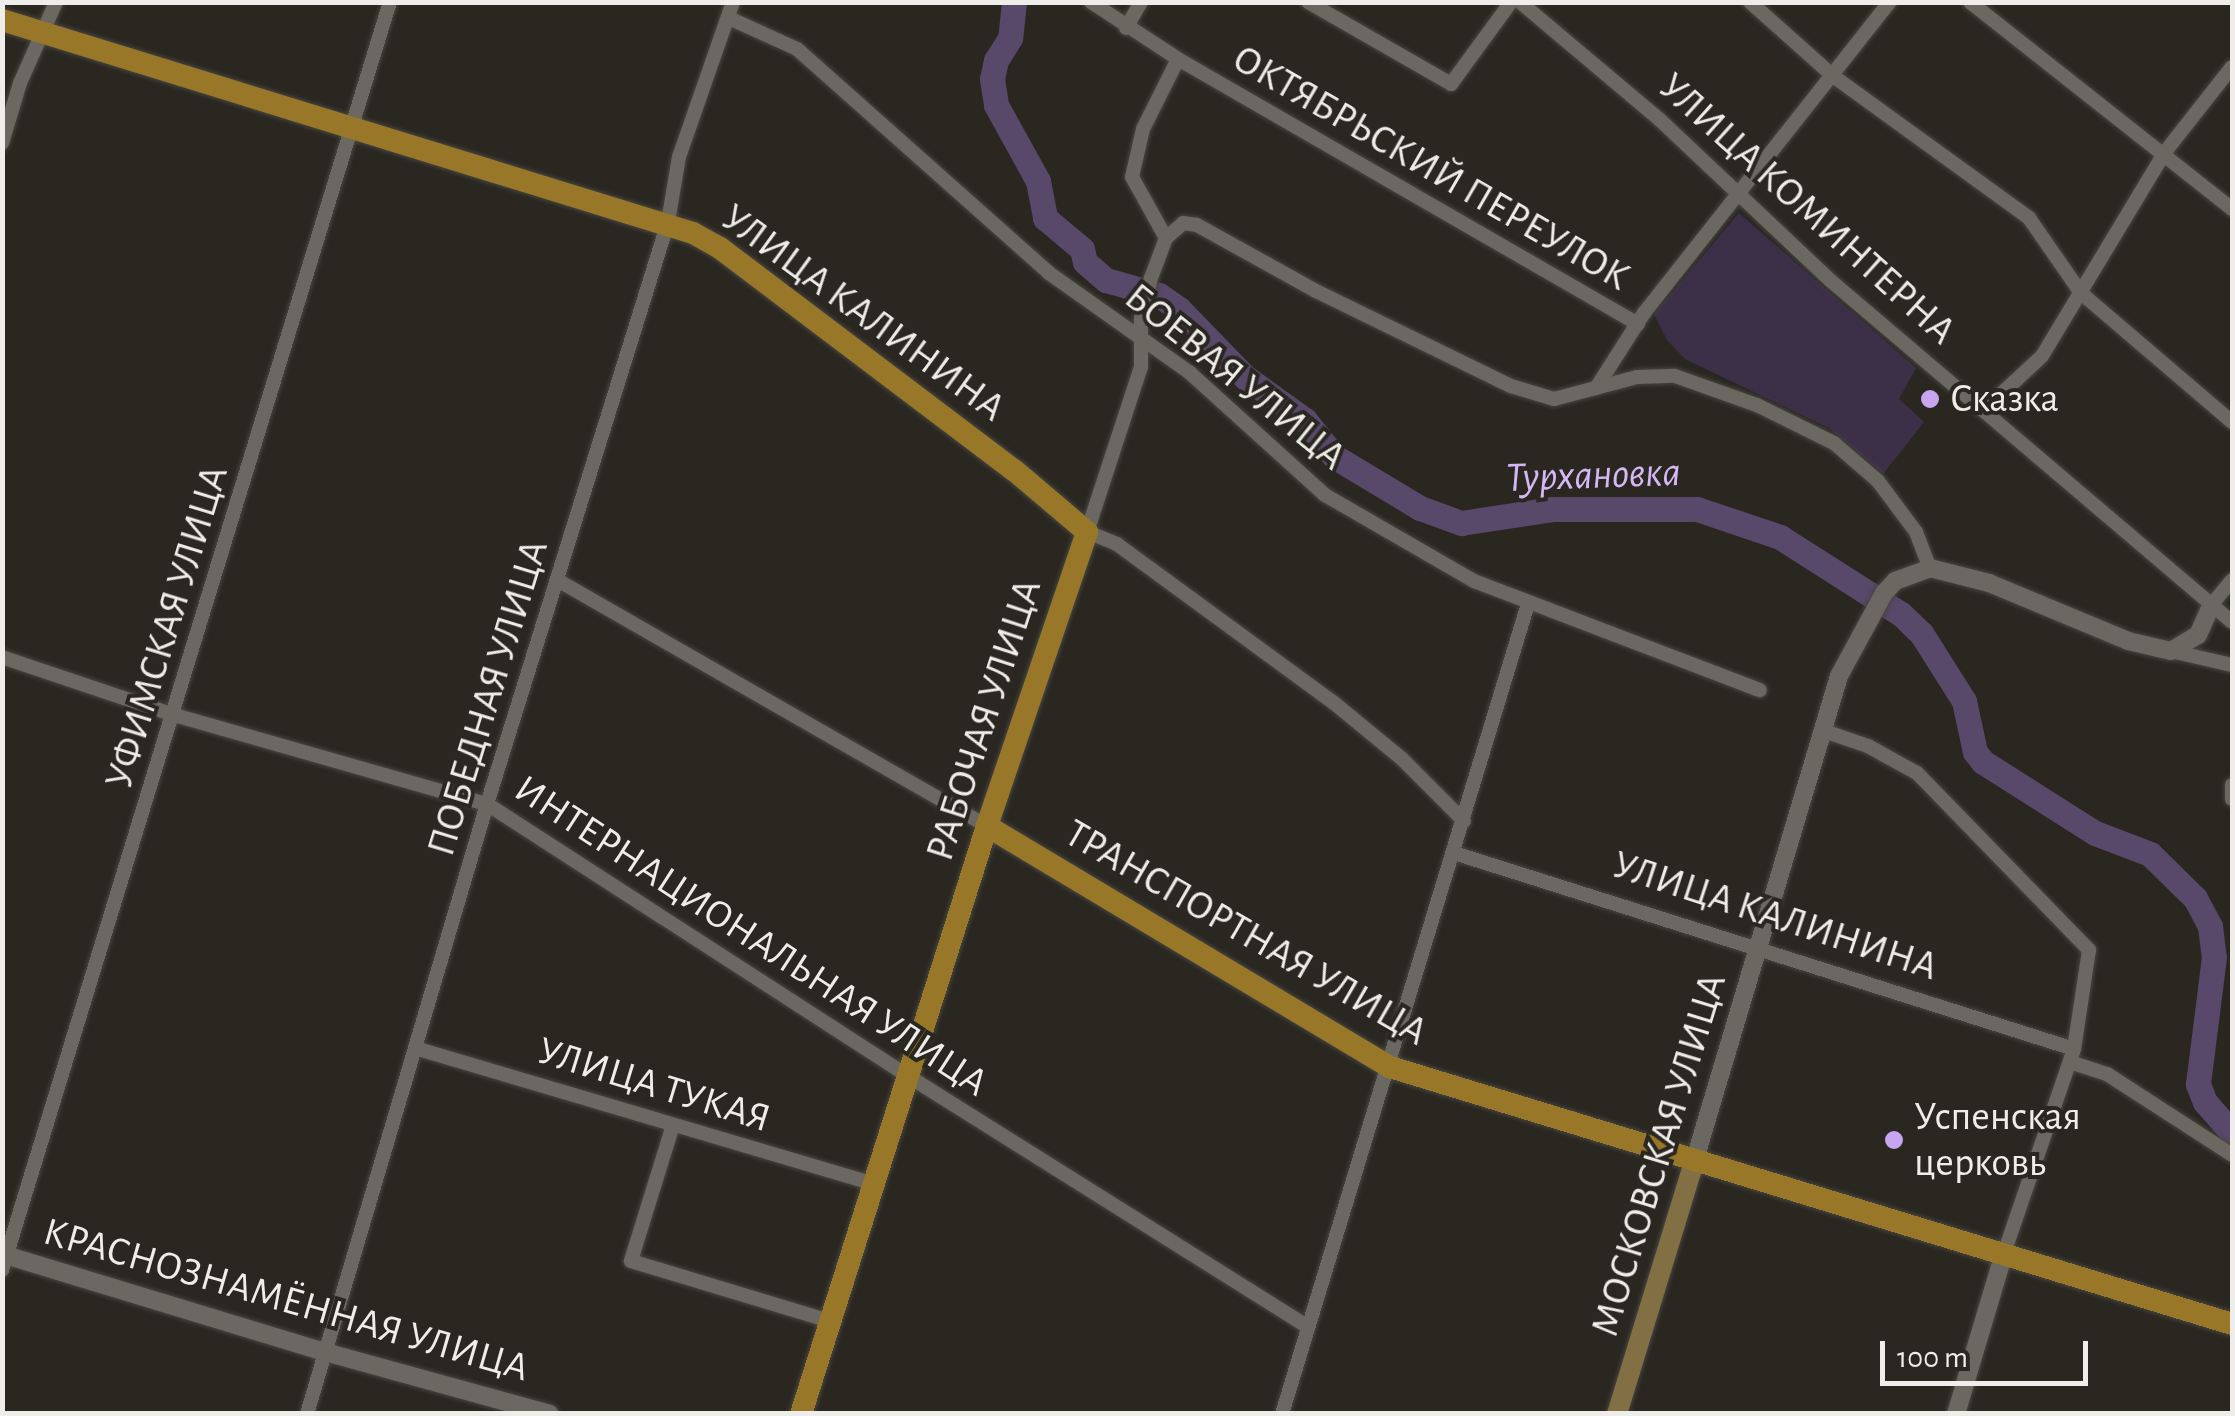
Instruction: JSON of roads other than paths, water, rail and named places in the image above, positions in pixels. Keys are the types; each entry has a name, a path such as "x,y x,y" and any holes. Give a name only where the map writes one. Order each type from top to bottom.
{"main road":[{"name":"УЛИЦА КАЛИНИНА","path":"2,20 668,222 720,248 1014,470 1087,532"},
{"name":"РАБОЧАЯ УЛИЦА","path":"801,1414 987,826 1087,532"},
{"name":"ТРАНСПОРТНАЯ УЛИЦА","path":"987,826 1390,1068 2232,1324"},
{"name":"МОСКОВСКАЯ УЛИЦА","path":"1617,1414 1695,1159"}],"street":[{"path":"2,143 20,83 56,2"},
{"name":"УФИМСКАЯ УЛИЦА","path":"4,1260 390,2"},
{"name":"ОКТЯБРЬСКИЙ ПЕРЕУЛОК","path":"1091,2 1178,59 1638,324"},
{"path":"1126,28 1142,2"},
{"path":"1308,2 1451,84 1511,2"},
{"name":"УЛИЦА КОМИНТЕРНА","path":"1520,2 1743,194 1830,281 1986,408 2232,622"},
{"path":"1750,2 1834,76 2029,218 2081,293 2232,422"},
{"path":"1595,389 1638,324 1890,2"},
{"path":"1970,2 2165,152 2232,210"},
{"name":"ПОБЕДНАЯ УЛИЦА","path":"307,1414 487,804 668,222 679,157 731,10"},
{"name":"БОЕВАЯ УЛИЦА","path":"731,10 798,49 1049,273 1190,374 1325,495 1430,558 1528,604 1760,690"},
{"path":"1178,59 1144,129 1132,177 1141,200 1166,238 1183,222 1197,225 1316,290 1511,386 1554,399 1637,377 1675,376 1716,387 1834,443 1878,481 1916,532 1930,568 1988,583 2128,640 2232,665"},
{"path":"1986,408 2042,356 2165,152 2232,67"},
{"name":"РАБОЧАЯ УЛИЦА","path":"1087,532 1141,368 1141,336 1150,278 1166,238"},
{"name":"УЛИЦА КАЛИНИНА","path":"1087,532 1116,544 1334,702 1401,758 1464,821"},
{"name":"МОСКОВСКАЯ УЛИЦА","path":"1695,1159 1839,676 1865,621 1884,593 1904,576 1930,568"},
{"name":"ТРАНСПОРТНАЯ УЛИЦА","path":"559,580 987,826"},
{"path":"2170,651 2198,635 2212,604 2232,580"},
{"path":"1282,1414 1528,604"},
{"name":"ИНТЕРНАЦИОНАЛЬНАЯ УЛИЦА","path":"2,657 174,715 487,804 908,1076 1307,1326"},
{"path":"1821,730 1868,746 1917,773 2083,941 2090,961 2072,1056 2004,1253 1956,1414"},
{"path":"2232,785 2232,799"},
{"name":"УЛИЦА КАЛИНИНА","path":"1454,853 2072,1056 2107,1074 2232,1155"},
{"name":"УЛИЦА ТУКАЯ","path":"415,1048 874,1184"},
{"path":"674,1125 632,1261 830,1321"},
{"name":"КРАСНОЗНАМЁННАЯ УЛИЦА","path":"4,1260 550,1414"}],"waterway":[{"name":"Турхановка","path":"1014,2 1010,38 996,60 992,79 996,105 1038,181 1045,218 1082,249 1085,262 1106,280 1159,295 1179,309 1245,377 1305,420 1335,457 1420,508 1461,523 1552,509 1697,509 1780,537 1901,614 1921,633 1964,701 1975,752 1983,762 2095,833 2150,854 2195,898 2210,926 2214,957 2198,1084 2205,1102 2232,1133"}],"place":[{"name":"Сказка","path":"1930,399"},
{"name":"Успенская церковь","path":"1894,1140"}]}
